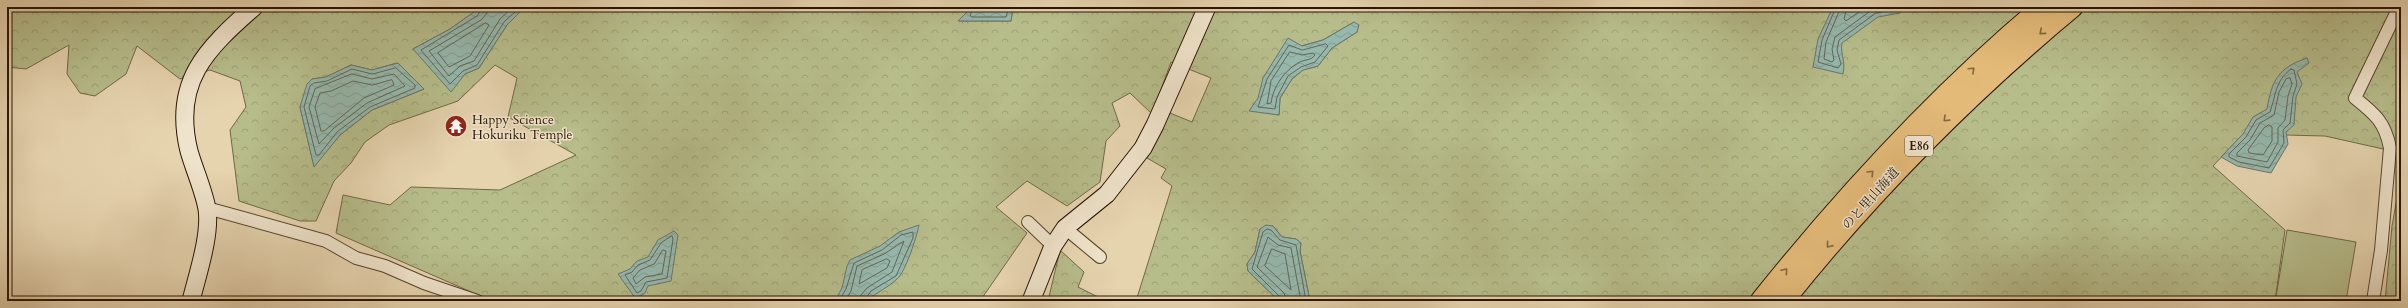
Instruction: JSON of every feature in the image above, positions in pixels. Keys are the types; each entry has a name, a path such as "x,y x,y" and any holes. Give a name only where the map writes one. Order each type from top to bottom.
{"highway":[{"name":"のと里山海道","path":"1761,301 1823,226 1912,130 1968,73 2043,7"},
{"name":"のと里山海道","path":"1783,301 1836,236 1924,141 1980,86 2072,7"}],"street":[{"path":"191,301 206,233 207,208 189,149 184,106 192,77 207,52 254,7"},
{"path":"1031,301 1053,246 1065,228 1107,194 1143,148 1155,125 1207,7"},
{"path":"2373,301 2381,250 2390,148 2387,133 2377,115 2355,98 2400,7"},
{"path":"207,208 326,241 356,258 385,266 424,283 477,301"},
{"path":"1028,222 1053,246"},
{"path":"1065,228 1100,257"}],"green space":[{"path":"7,7 481,7 450,29 413,49 465,74 479,68 507,25 525,7 972,7 959,21 1011,21 1013,7 2401,7 2401,153 2325,136 2243,134 2213,166 2285,230 2275,301 1310,301 1300,251 1301,243 1296,239 1282,237 1273,226 1260,229 1255,252 1247,264 1248,271 1279,301 1136,301 1172,186 1161,178 1166,169 1147,158 1170,113 1192,122 1211,78 1171,62 1152,114 1130,93 1112,103 1120,126 1106,141 1100,182 1067,206 1027,181 996,207 1027,233 980,301 492,301 336,233 343,195 390,205 411,187 500,190 576,155 508,117 517,78 495,65 458,101 389,125 365,142 351,163 334,181 316,221 300,221 239,201 230,130 246,107 240,81 210,70 180,79 137,46 126,74 95,96 80,93 67,74 69,45 26,69 7,67","holes":["1354,22 1357,32 1332,48 1318,66 1303,70 1292,79 1280,98 1279,115 1250,110 1301,46 1323,40","397,63 424,89 372,110 340,135 314,166 300,107 312,79 326,77 351,65 372,70"]},
{"path":"2401,175 2401,301 2385,301 2392,226"},
{"path":"2287,230 2356,242 2346,301 2299,301 2276,297"},
{"path":"1060,250 1084,272 1078,287 1106,301 1048,301"}],"water":[{"path":"481,7 525,7 507,25 479,68 465,74 451,92 413,49 450,29"},
{"path":"972,7 1013,7 1011,21 958,21"},
{"path":"1833,7 1902,7 1900,13 1878,17 1842,43 1844,65 1843,74 1813,67 1818,39"},
{"path":"1354,22 1359,25 1357,32 1332,48 1318,66 1303,70 1292,79 1280,98 1279,115 1249,111 1258,98 1263,78 1288,38 1302,46 1323,40"},
{"path":"2307,58 2309,63 2297,72 2302,84 2296,97 2294,125 2286,132 2288,144 2271,173 2237,166 2221,157 2243,134 2253,117 2267,109 2271,90 2278,76 2289,66"},
{"path":"398,63 424,89 372,110 340,135 314,167 300,107 307,84 312,79 326,77 351,65 372,70"},
{"path":"919,225 904,270 897,279 867,301 835,301 842,288 847,266 850,260 880,246 899,232"},
{"path":"1266,225 1273,226 1282,237 1296,239 1301,243 1300,251 1310,301 1279,301 1248,271 1247,264 1255,252 1260,229"},
{"path":"674,231 678,235 671,281 648,286 645,293 636,299 618,274 630,269 637,261 648,257 658,240"}],"place":[{"name":"Happy Science Hokuriku Temple","path":"456,126"}]}
